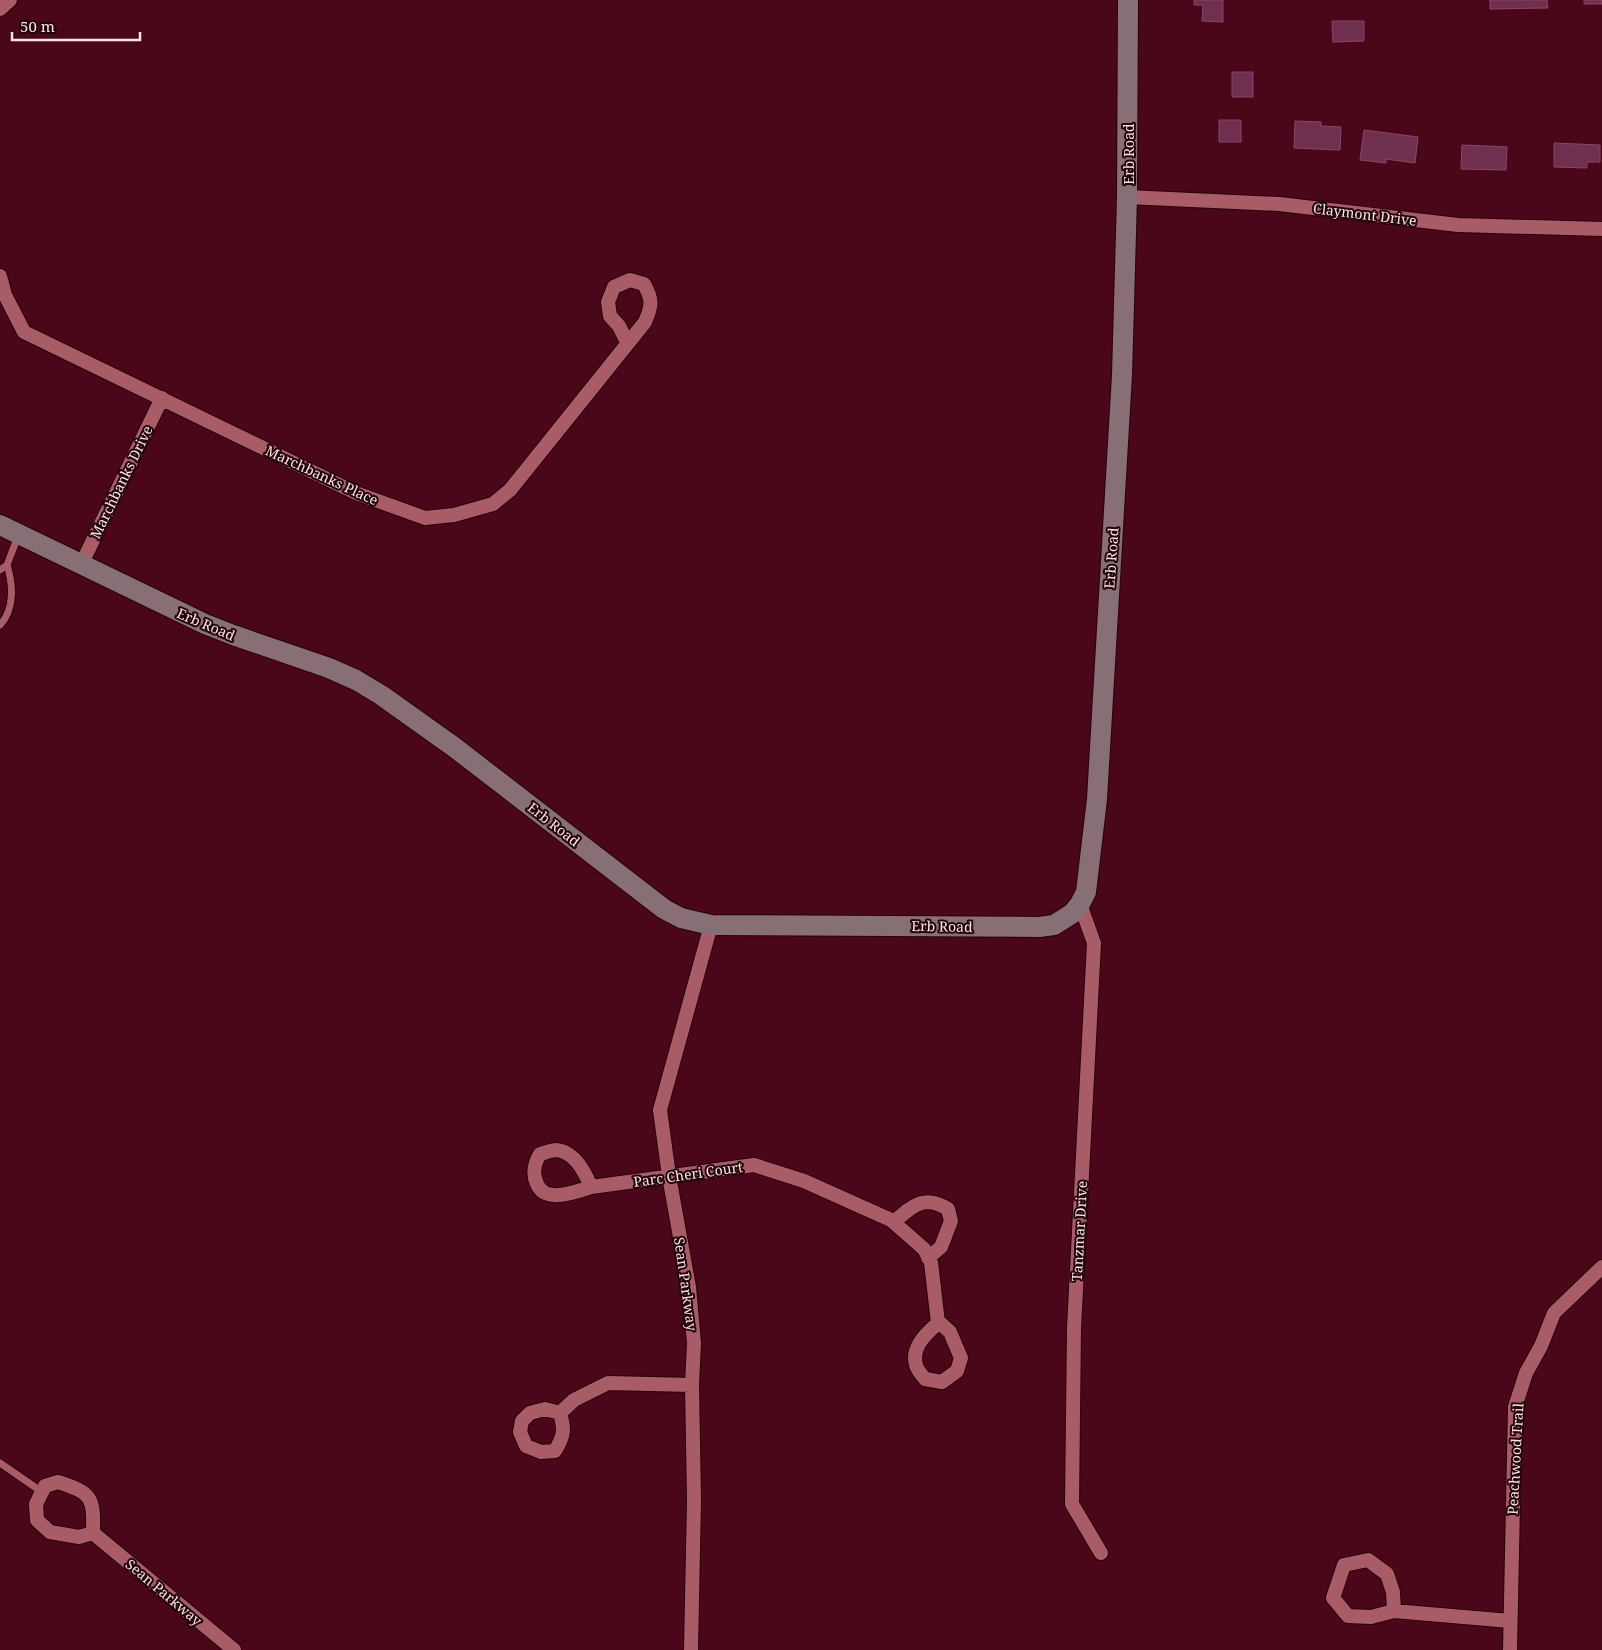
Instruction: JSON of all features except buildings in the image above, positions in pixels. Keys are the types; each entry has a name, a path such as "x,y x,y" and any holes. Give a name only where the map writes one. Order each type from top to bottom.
{"street":[{"path":"0,9 10,0"},
{"name":"Erb Road","path":"0,525 205,624 329,668 356,680 420,722 664,909 681,918 711,925 1039,927 1054,925 1073,913 1086,892 1097,799 1122,375 1128,196 1128,0"},
{"name":"Claymont Drive","path":"1128,196 1279,204 1458,225 1602,229"},
{"name":"Marchbanks Place","path":"0,276 4,295 24,332 356,493 425,518 454,515 493,504 510,490 627,342"},
{"name":"Marchbanks Drive","path":"80,565 162,398"},
{"name":"Tanzmar Drive","path":"1080,904 1094,943 1074,1328 1072,1504 1101,1553"},
{"name":"Sean Parkway","path":"691,1650 694,1500 692,1385 694,1343 689,1288 669,1176 660,1110 711,925"},
{"name":"Parc Cheri Court","path":"590,1187 754,1165 804,1181 894,1222 924,1249 931,1262 938,1321"},
{"path":"894,1222 907,1210 920,1202 939,1203 948,1209 951,1221 941,1247 928,1258"},
{"name":"Peachwood Trail","path":"1510,1650 1515,1407 1526,1373 1541,1346 1554,1313 1602,1266"},
{"path":"560,1413 574,1400 608,1383 692,1385"},
{"path":"58,1482 87,1494 92,1505 93,1533 79,1537 50,1532 37,1520 36,1504 45,1486 58,1482"},
{"name":"Sean Parkway","path":"93,1533 234,1650"},
{"path":"1394,1612 1393,1592 1387,1574 1368,1560 1344,1565 1333,1598 1348,1616 1371,1617 1394,1612 1510,1620"}],"lane":[{"path":"0,570 7,565 19,535"},
{"path":"0,625 6,618 12,596 11,577 7,565"},
{"path":"0,1463 42,1492"}]}
